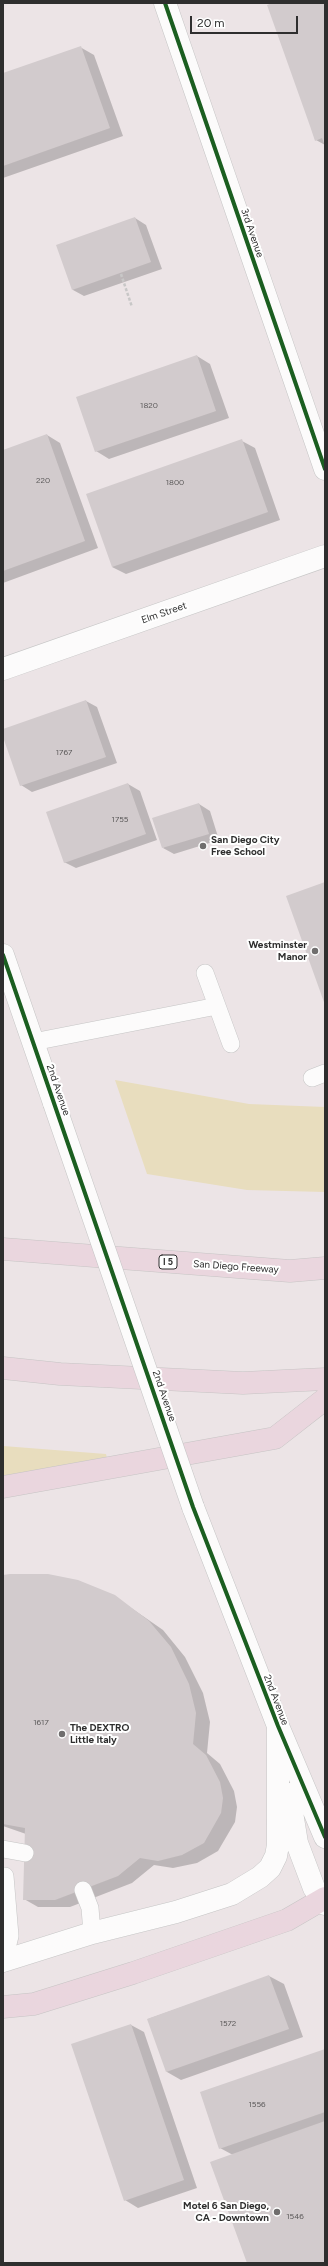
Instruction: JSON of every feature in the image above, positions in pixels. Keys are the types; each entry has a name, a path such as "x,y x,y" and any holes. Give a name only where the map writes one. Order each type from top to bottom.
{"highway":[{"name":"San Diego Freeway","path":"6,1248 290,1270 325,1268"},
{"path":"3,1368 60,1374 243,1383 325,1379"},
{"path":"3,1487 275,1438 325,1399"},
{"path":"3,2007 34,2004 133,1973 287,1920 324,1901"}],"street":[{"name":"3rd Avenue","path":"164,3 325,469"},
{"name":"Elm Street","path":"3,669 325,556"},
{"name":"2nd Avenue","path":"3,955 193,1506 278,1726 325,1837"},
{"path":"278,1726 297,1843 314,1888 324,1901"},
{"path":"4,1961 92,1933 176,1912 232,1894 260,1878 270,1868 276,1856 278,1836 278,1726"}],"lane":[{"path":"205,973 231,1044"},
{"path":"33,1042 217,1006"},
{"path":"3,1849 25,1853"},
{"path":"4,1961 10,1936 6,1876"},
{"path":"83,1890 90,1908 92,1933"}],"path":[{"path":"121,274 132,307"}],"shaded area":[{"path":"115,1080 249,1104 325,1107 325,1192 247,1190 147,1174"},
{"path":"3,1446 106,1454 109,1467 3,1480"}],"building":[{"path":"272,3 325,3 325,146 322,138 315,141 267,5"},
{"path":"81,46 110,128 3,166 3,73"},
{"path":"135,217 151,262 72,290 56,245"},
{"path":"197,355 216,411 95,452 76,397"},
{"path":"47,434 85,541 3,571 3,450"},
{"path":"242,439 268,512 112,567 86,494"},
{"path":"86,700 106,757 20,786 3,737 3,729"},
{"path":"128,783 146,834 64,863 46,812"},
{"path":"199,803 209,834 162,848 152,818"},
{"name":"Westminster Manor","path":"325,882 325,1005 286,896"},
{"path":"48,1574 78,1580 115,1595 149,1621 171,1647 189,1684 196,1713 193,1744 206,1755 220,1782 223,1798 221,1813 204,1843 182,1855 158,1861 140,1858 118,1876 55,1900 23,1900 25,1828 3,1824 3,1575"},
{"path":"269,1975 289,2029 166,2072 147,2019"},
{"path":"131,2024 184,2180 124,2201 71,2044"},
{"path":"325,2049 325,2112 219,2149 200,2092"},
{"name":"Motel 6 San Diego, CA - Downtown","path":"325,2121 325,2263 247,2263 210,2162"}],"cycle path":[{"path":"165,3 325,469"},
{"path":"3,955 193,1507 278,1726 325,1837"}],"place":[{"name":"San Diego City Free School","path":"203,846"},
{"name":"Westminster Manor","path":"315,951"},
{"name":"The DEXTRO Little Italy","path":"62,1734"},
{"name":"Motel 6 San Diego, CA - Downtown","path":"277,2212"}]}
